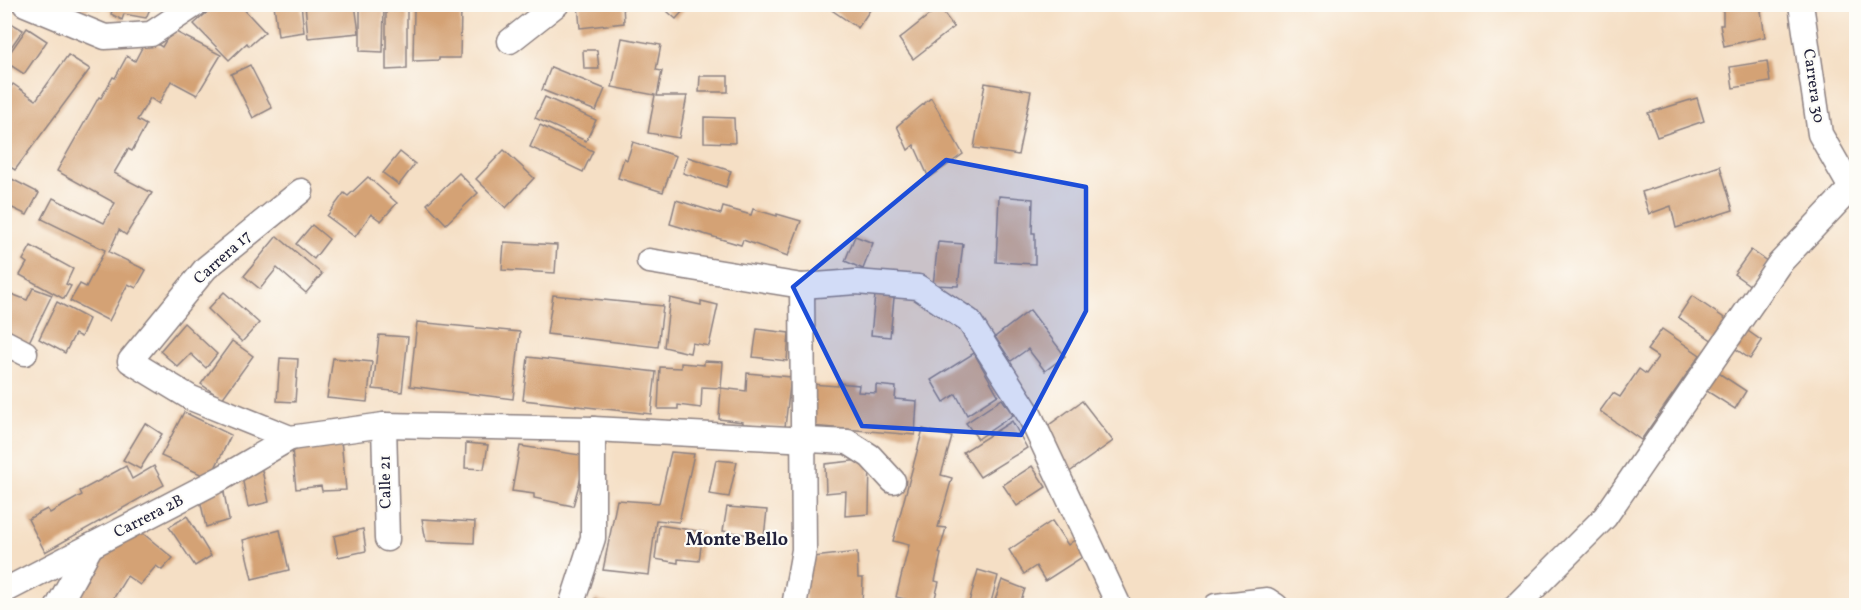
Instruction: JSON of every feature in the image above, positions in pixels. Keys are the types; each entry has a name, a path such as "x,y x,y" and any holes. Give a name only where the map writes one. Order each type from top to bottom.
{"street":[{"path":"25,4 105,37 151,34 196,4"},
{"path":"510,41 557,4"},
{"name":"Carrera 30","path":"1801,4 1820,134 1854,190"},
{"path":"1516,606 1605,517 1779,264 1854,190"},
{"name":"Carrera 17","path":"290,438 191,398 130,361 206,268 301,191"},
{"path":"650,261 802,286 856,282 918,287 969,321 1030,416 1119,606"},
{"path":"794,606 804,550 802,286"},
{"path":"290,438 384,425 593,429 848,442 870,456 893,481"},
{"name":"Calle 21","path":"384,425 387,539"},
{"path":"571,606 593,538 593,429"},
{"name":"Carrera 2B","path":"4,591 222,478 290,438"},
{"path":"58,606 91,546"},
{"path":"1216,606 1267,600 1276,606"}],"highlighted area":[{"path":"946,160 1086,187 1086,311 1021,435 862,426 793,287"}],"building":[{"path":"152,4 146,18 124,14 122,20 103,6 101,10 88,6 87,11 70,5"},
{"path":"223,4 239,4 265,32 249,46 247,43 229,60 194,24 212,8 215,11"},
{"path":"274,4 301,4 304,32 278,36"},
{"path":"305,4 355,4 359,33 308,38"},
{"path":"578,4 623,4 624,23 580,28"},
{"path":"659,4 689,4 676,19"},
{"path":"823,4 874,4 858,28"},
{"path":"1723,4 1760,4 1765,37 1724,46 1720,25 1723,25"},
{"path":"384,5 383,52 360,51 360,7"},
{"path":"939,7 954,27 913,59 899,39"},
{"path":"461,8 460,58 413,61 414,10"},
{"path":"407,10 407,69 386,70 386,11"},
{"path":"4,19 23,30 4,57"},
{"path":"27,28 47,41 24,74 4,61"},
{"path":"172,30 221,55 197,95 171,81 159,104 150,98 137,120 146,125 132,151 128,149 114,173 152,193 126,235 119,230 109,252 146,270 136,288 128,284 109,321 70,301 80,284 86,287 105,250 42,219 53,198 104,223 115,203 57,171 99,97 101,98 113,77 115,78 127,56 135,61 147,38 162,47"},
{"path":"622,38 661,45 656,70 662,71 657,96 687,96 679,138 648,133 655,95 612,87"},
{"path":"583,50 597,50 599,69 584,69"},
{"path":"68,55 90,69 15,170 4,163 4,96 13,84 36,100"},
{"path":"1767,61 1770,82 1733,88 1730,67"},
{"path":"250,65 272,108 253,118 231,74"},
{"path":"551,67 605,89 596,111 542,90"},
{"path":"700,76 728,76 728,92 699,92"},
{"path":"985,83 1031,91 1018,155 974,148"},
{"path":"545,97 596,120 586,141 535,118"},
{"path":"931,98 963,154 929,178 914,145 908,150 897,126"},
{"path":"1697,98 1704,121 1657,137 1648,113"},
{"path":"704,117 734,118 735,143 704,142"},
{"path":"540,125 593,151 583,172 530,147"},
{"path":"633,142 676,156 663,192 618,178 624,158 627,160"},
{"path":"504,150 534,178 506,208 476,179"},
{"path":"400,152 415,164 399,185 383,173"},
{"path":"688,157 731,171 726,187 683,173"},
{"path":"1720,166 1733,210 1676,228 1671,206 1649,214 1642,192"},
{"path":"459,173 478,193 446,224 427,204"},
{"path":"4,175 39,193 27,215 4,204"},
{"path":"368,177 397,203 381,221 371,214 355,237 327,216 344,193 348,196"},
{"path":"999,196 1033,199 1032,233 1035,233 1035,264 996,262"},
{"path":"676,200 721,214 723,207 751,215 753,209 801,221 788,256 743,240 741,245 670,224"},
{"path":"312,225 329,239 314,259 296,244"},
{"path":"277,236 322,274 306,293 277,268 260,289 244,276"},
{"path":"855,236 873,243 863,269 845,261"},
{"path":"504,242 557,245 555,273 502,270"},
{"path":"938,242 963,244 958,286 933,285"},
{"path":"31,246 73,269 66,284 71,286 64,299 20,275 27,263 23,260"},
{"path":"1751,250 1768,262 1751,286 1734,274"},
{"path":"33,288 52,295 28,344 4,335 4,295 6,292 27,300"},
{"path":"224,292 259,323 242,342 208,309"},
{"path":"553,295 663,306 658,347 547,334"},
{"path":"875,295 894,298 890,337 871,335"},
{"path":"1692,296 1730,322 1716,343 1678,317"},
{"path":"670,298 701,305 701,301 718,305 709,346 692,343 690,353 664,347"},
{"path":"57,302 89,319 81,337 75,334 65,353 39,339"},
{"path":"1030,310 1065,356 1045,371 1028,349 1011,361 995,337"},
{"path":"417,322 520,332 513,399 410,386"},
{"path":"184,323 217,354 206,368 191,354 178,367 160,351"},
{"path":"757,329 789,333 787,361 753,357"},
{"path":"1662,329 1700,355 1641,440 1600,411 1613,393 1620,397 1639,369 1646,374 1658,357 1647,350"},
{"path":"1745,329 1762,341 1750,359 1733,347"},
{"path":"379,335 408,337 402,392 373,389"},
{"path":"232,341 253,356 222,399 201,384"},
{"path":"974,353 998,395 967,415 956,394 944,402 931,380"},
{"path":"528,357 656,372 651,414 523,400"},
{"path":"280,358 298,359 295,402 277,401"},
{"path":"333,358 372,362 367,402 327,398"},
{"path":"704,361 723,362 721,388 702,387 701,408 678,405 678,409 658,409 660,367 681,368 681,363 704,365"},
{"path":"1711,368 1746,391 1735,409 1699,386"},
{"path":"747,373 791,377 785,427 743,424 743,422 719,419 721,388 746,391"},
{"path":"838,383 859,385 858,392 876,393 876,385 896,387 895,399 917,401 915,435 810,426 810,384 838,386"},
{"path":"1002,399 1013,415 978,439 966,423"},
{"path":"1082,401 1113,441 1068,473 1038,433"},
{"path":"184,412 231,435 215,468 207,477 161,456"},
{"path":"1012,421 1027,448 980,477 963,452"},
{"path":"145,423 162,434 140,469 123,460"},
{"path":"923,429 952,437 941,475 952,478 938,527 946,528 939,553 941,554 935,581 939,582 933,606 896,597 909,545 893,541"},
{"path":"341,440 346,490 322,491 321,486 296,489 292,449"},
{"path":"466,443 488,445 484,469 465,468"},
{"path":"520,446 587,456 573,506 534,498 534,494 512,491"},
{"path":"671,452 694,454 679,522 656,520 649,575 603,570 617,500 659,503"},
{"path":"870,459 869,514 845,516 846,491 826,493 825,464"},
{"path":"716,460 737,462 729,497 709,494"},
{"path":"126,466 132,479 154,466 164,485 45,552 28,519 47,509 50,513 82,495 80,491"},
{"path":"261,466 269,502 248,507 241,472"},
{"path":"1032,466 1046,487 1017,506 1003,485"},
{"path":"4,480 10,483 4,492"},
{"path":"223,487 229,520 206,527 199,495"},
{"path":"727,507 767,510 764,537 723,531"},
{"path":"187,516 211,556 195,566 169,527"},
{"path":"422,519 475,522 474,543 426,541"},
{"path":"1052,521 1068,545 1077,538 1087,554 1045,581 1036,566 1024,574 1009,550"},
{"path":"659,525 703,532 699,561 678,559 678,563 655,559"},
{"path":"363,529 366,551 338,557 334,536"},
{"path":"280,530 289,570 252,579 243,540"},
{"path":"140,531 173,558 162,570 156,566 140,585 127,576 109,606 69,606 99,557 114,539"},
{"path":"857,552 858,578 863,578 862,606 805,606 805,558"},
{"path":"978,570 998,576 990,606 968,606"},
{"path":"1002,580 1025,589 1019,606 993,606"},
{"path":"509,598 523,606 505,606"},
{"path":"595,599 613,605 593,606"}],"district":[{"name":"Monte Bello","path":"737,540"}]}
